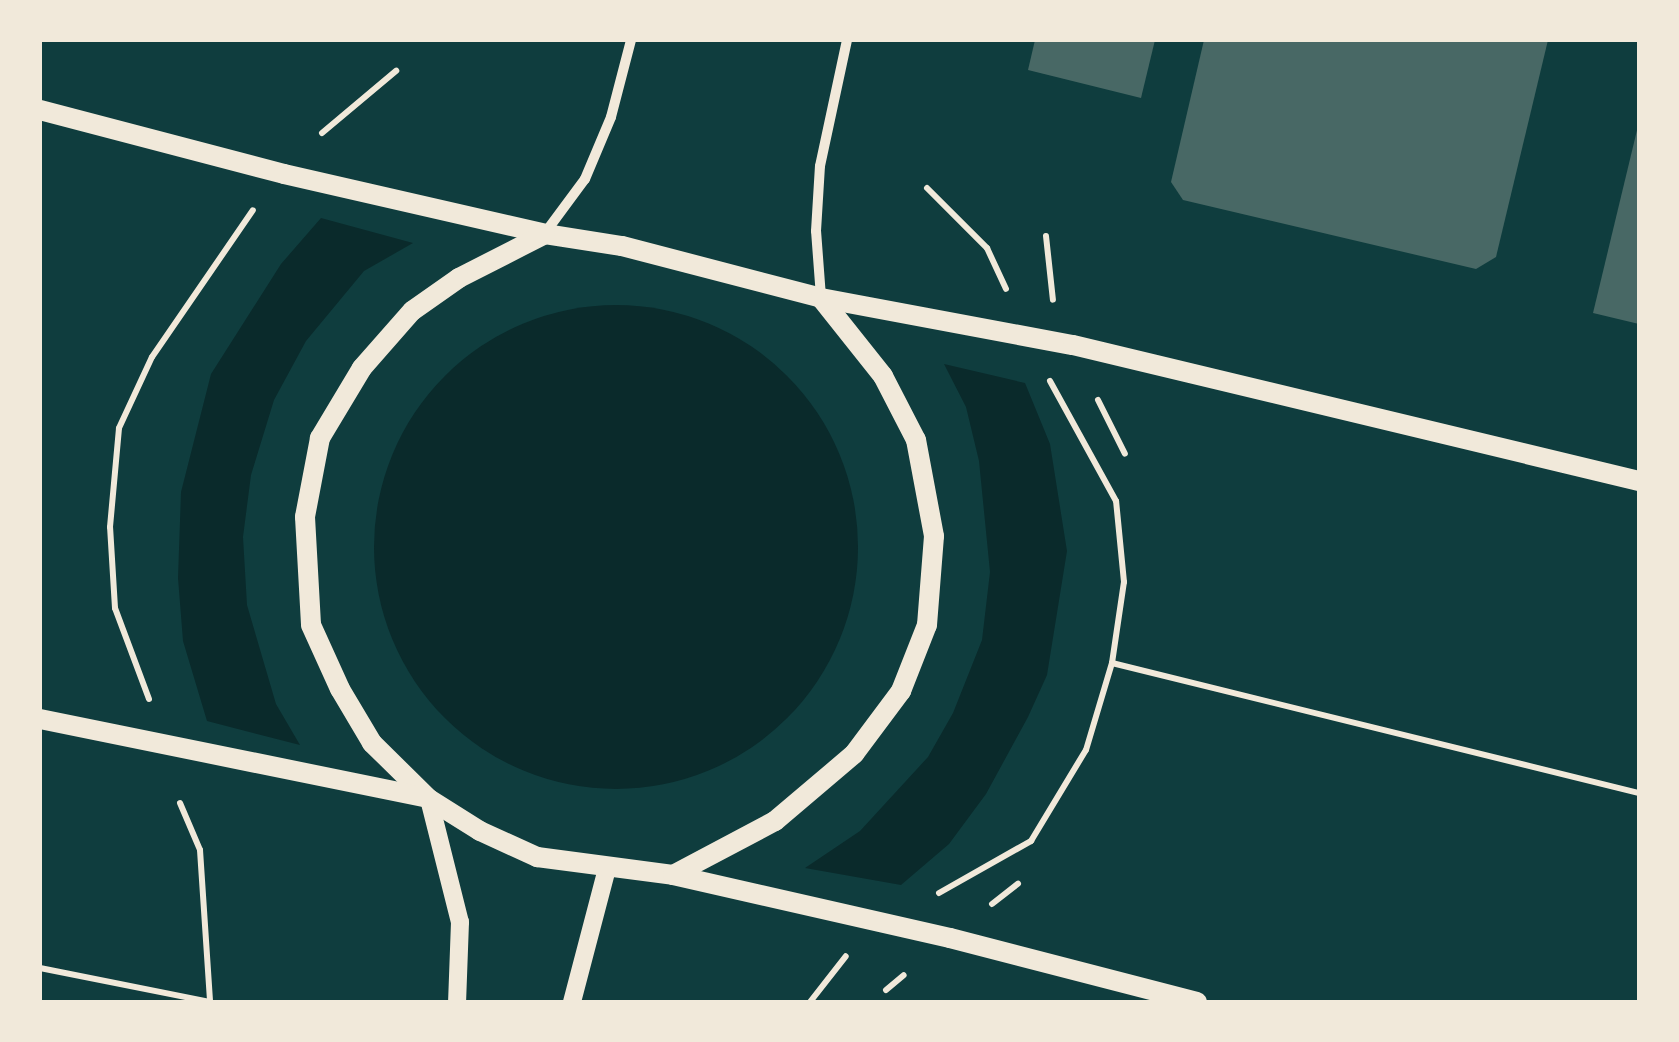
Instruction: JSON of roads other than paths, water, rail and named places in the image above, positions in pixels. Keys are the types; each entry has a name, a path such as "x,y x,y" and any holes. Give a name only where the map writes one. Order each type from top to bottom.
{"main road":[{"path":"40,110 284,174 544,234 622,246 821,298 1073,346 1639,480"},
{"path":"544,234 458,278 412,311 362,368 320,438 305,517 311,626 340,689 372,743 428,798 480,831 537,857 607,869 673,874 950,938 1196,1002"},
{"path":"673,874 775,822 854,754 901,691 927,625 934,536 916,440 883,376 821,298"},
{"path":"40,719 428,798"}],"street":[{"path":"544,234 585,180 610,116 630,40"},
{"path":"821,298 816,231 820,166 848,40"},
{"path":"428,798 460,922 457,1002"},
{"path":"572,1002 607,869"}],"water":[{"path":"321,218 413,243 364,271 306,341 274,400 251,475 243,537 247,605 276,704 300,745 207,721 183,641 178,578 181,492 211,374 281,264"},
{"path":"616,305 663,309 709,323 751,346 787,376 817,412 840,454 854,500 858,547 854,594 840,640 817,682 787,718 751,748 709,771 663,785 616,789 569,785 523,771 481,748 445,718 415,682 392,640 378,594 374,547 378,500 392,454 415,412 445,376 481,346 523,323 569,309"},
{"path":"944,364 1025,383 1050,444 1067,551 1047,675 986,794 949,844 901,885 805,868 860,831 928,757 953,713 982,640 990,572 979,461 966,407"}]}
